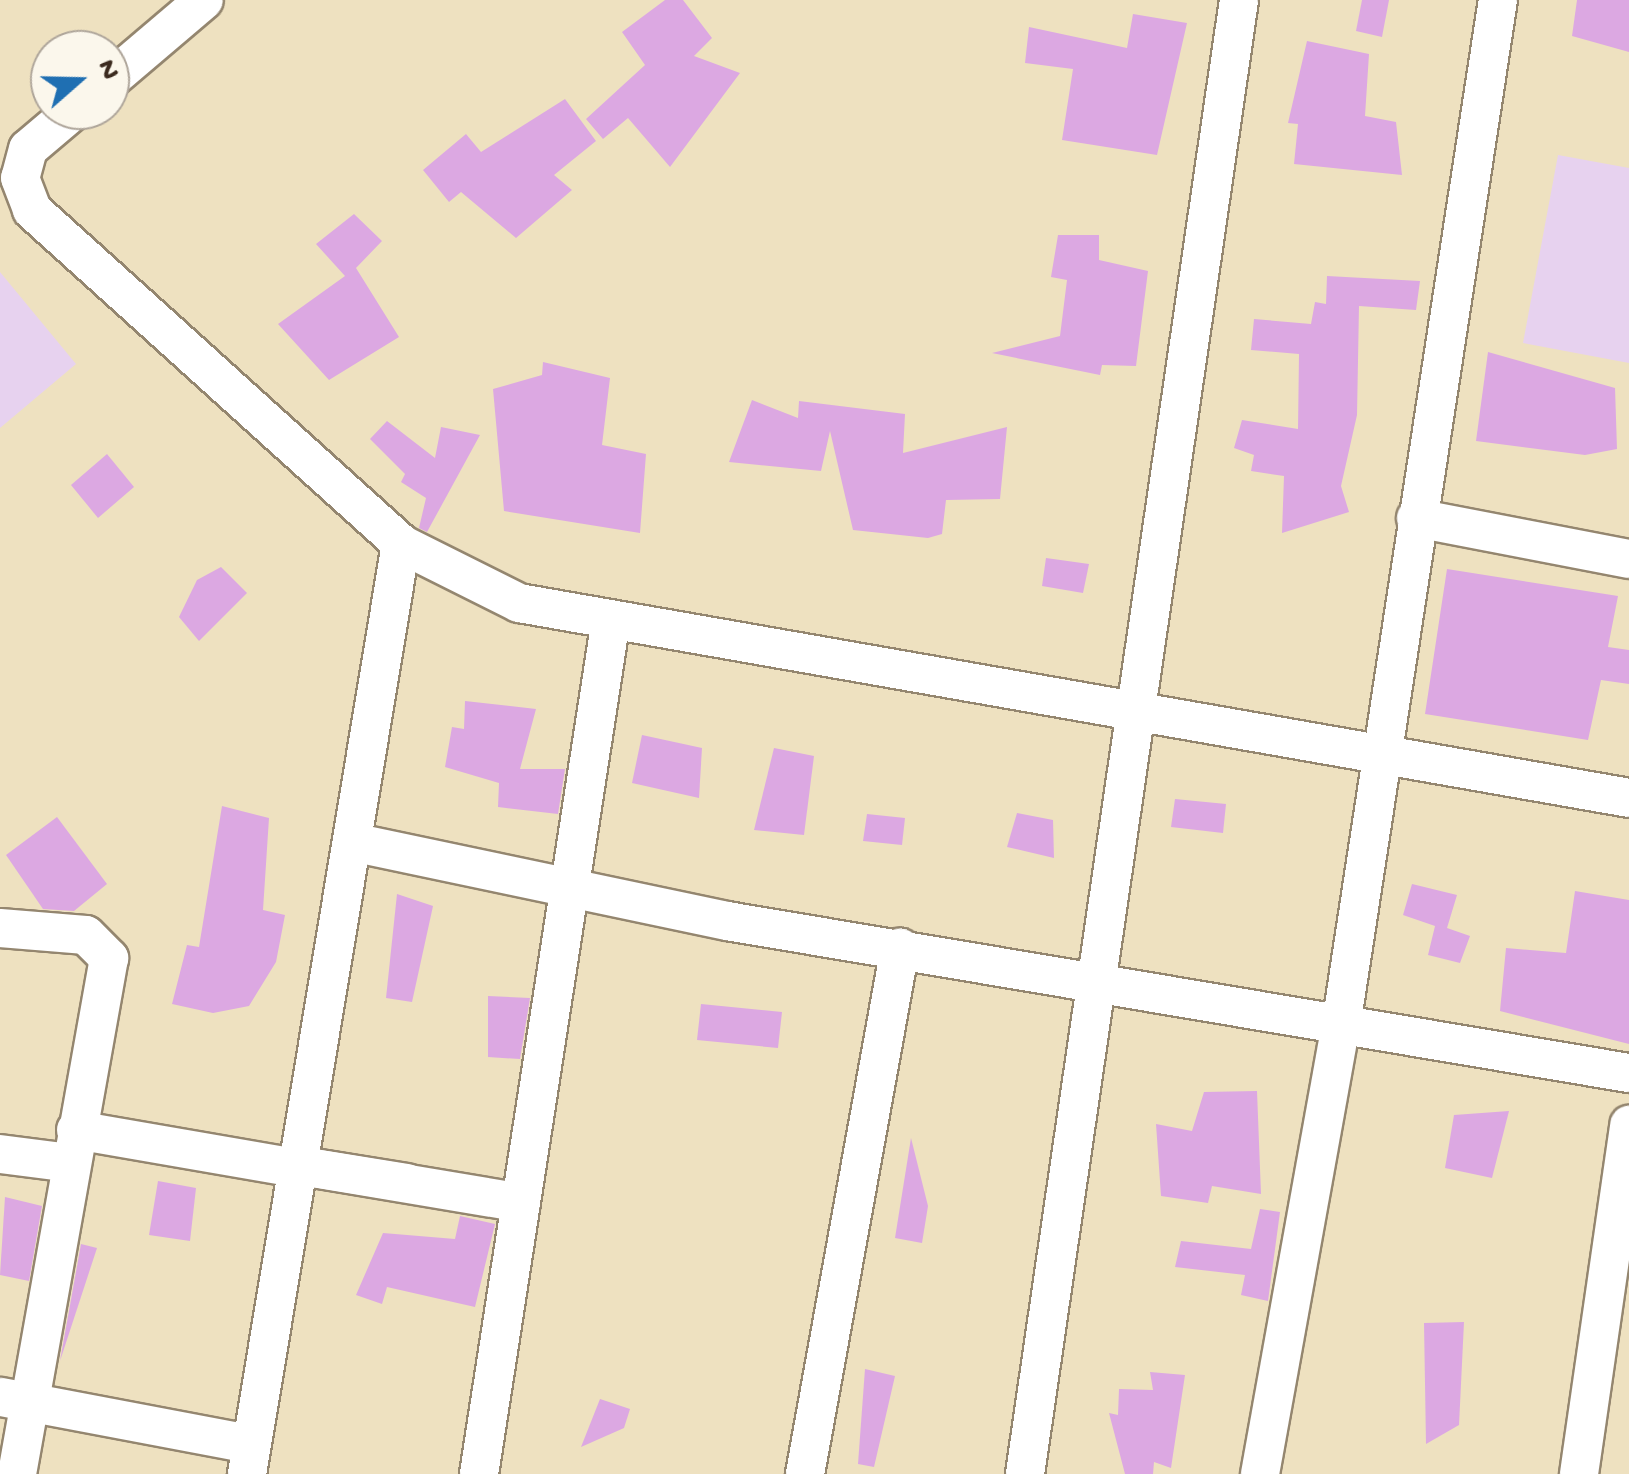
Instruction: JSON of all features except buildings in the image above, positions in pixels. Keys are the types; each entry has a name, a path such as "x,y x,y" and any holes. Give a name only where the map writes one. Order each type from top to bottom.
{"street":[{"path":"130,63 204,0"},
{"path":"1025,1474 1100,979 1239,0"},
{"path":"1260,1474 1342,1018 1498,0"},
{"path":"50,130 28,149 20,178 32,210 402,544 520,602 1629,798"},
{"path":"1416,518 1629,559"},
{"path":"12,1399 248,1459 402,544"},
{"path":"478,1474 611,619"},
{"path":"352,842 570,888 900,948 1342,1018 1629,1073"},
{"path":"0,928 86,935 109,958 73,1146 12,1399 17,1474"},
{"path":"805,1474 900,948"},
{"path":"1579,1474 1617,1288 1629,1126"},
{"path":"0,1154 73,1146 296,1168"},
{"path":"407,1183 300,1166 520,1204"}],"shaded area":[{"path":"1558,155 1629,168 1629,363 1523,343"},
{"path":"0,272 76,364 0,428"}]}
